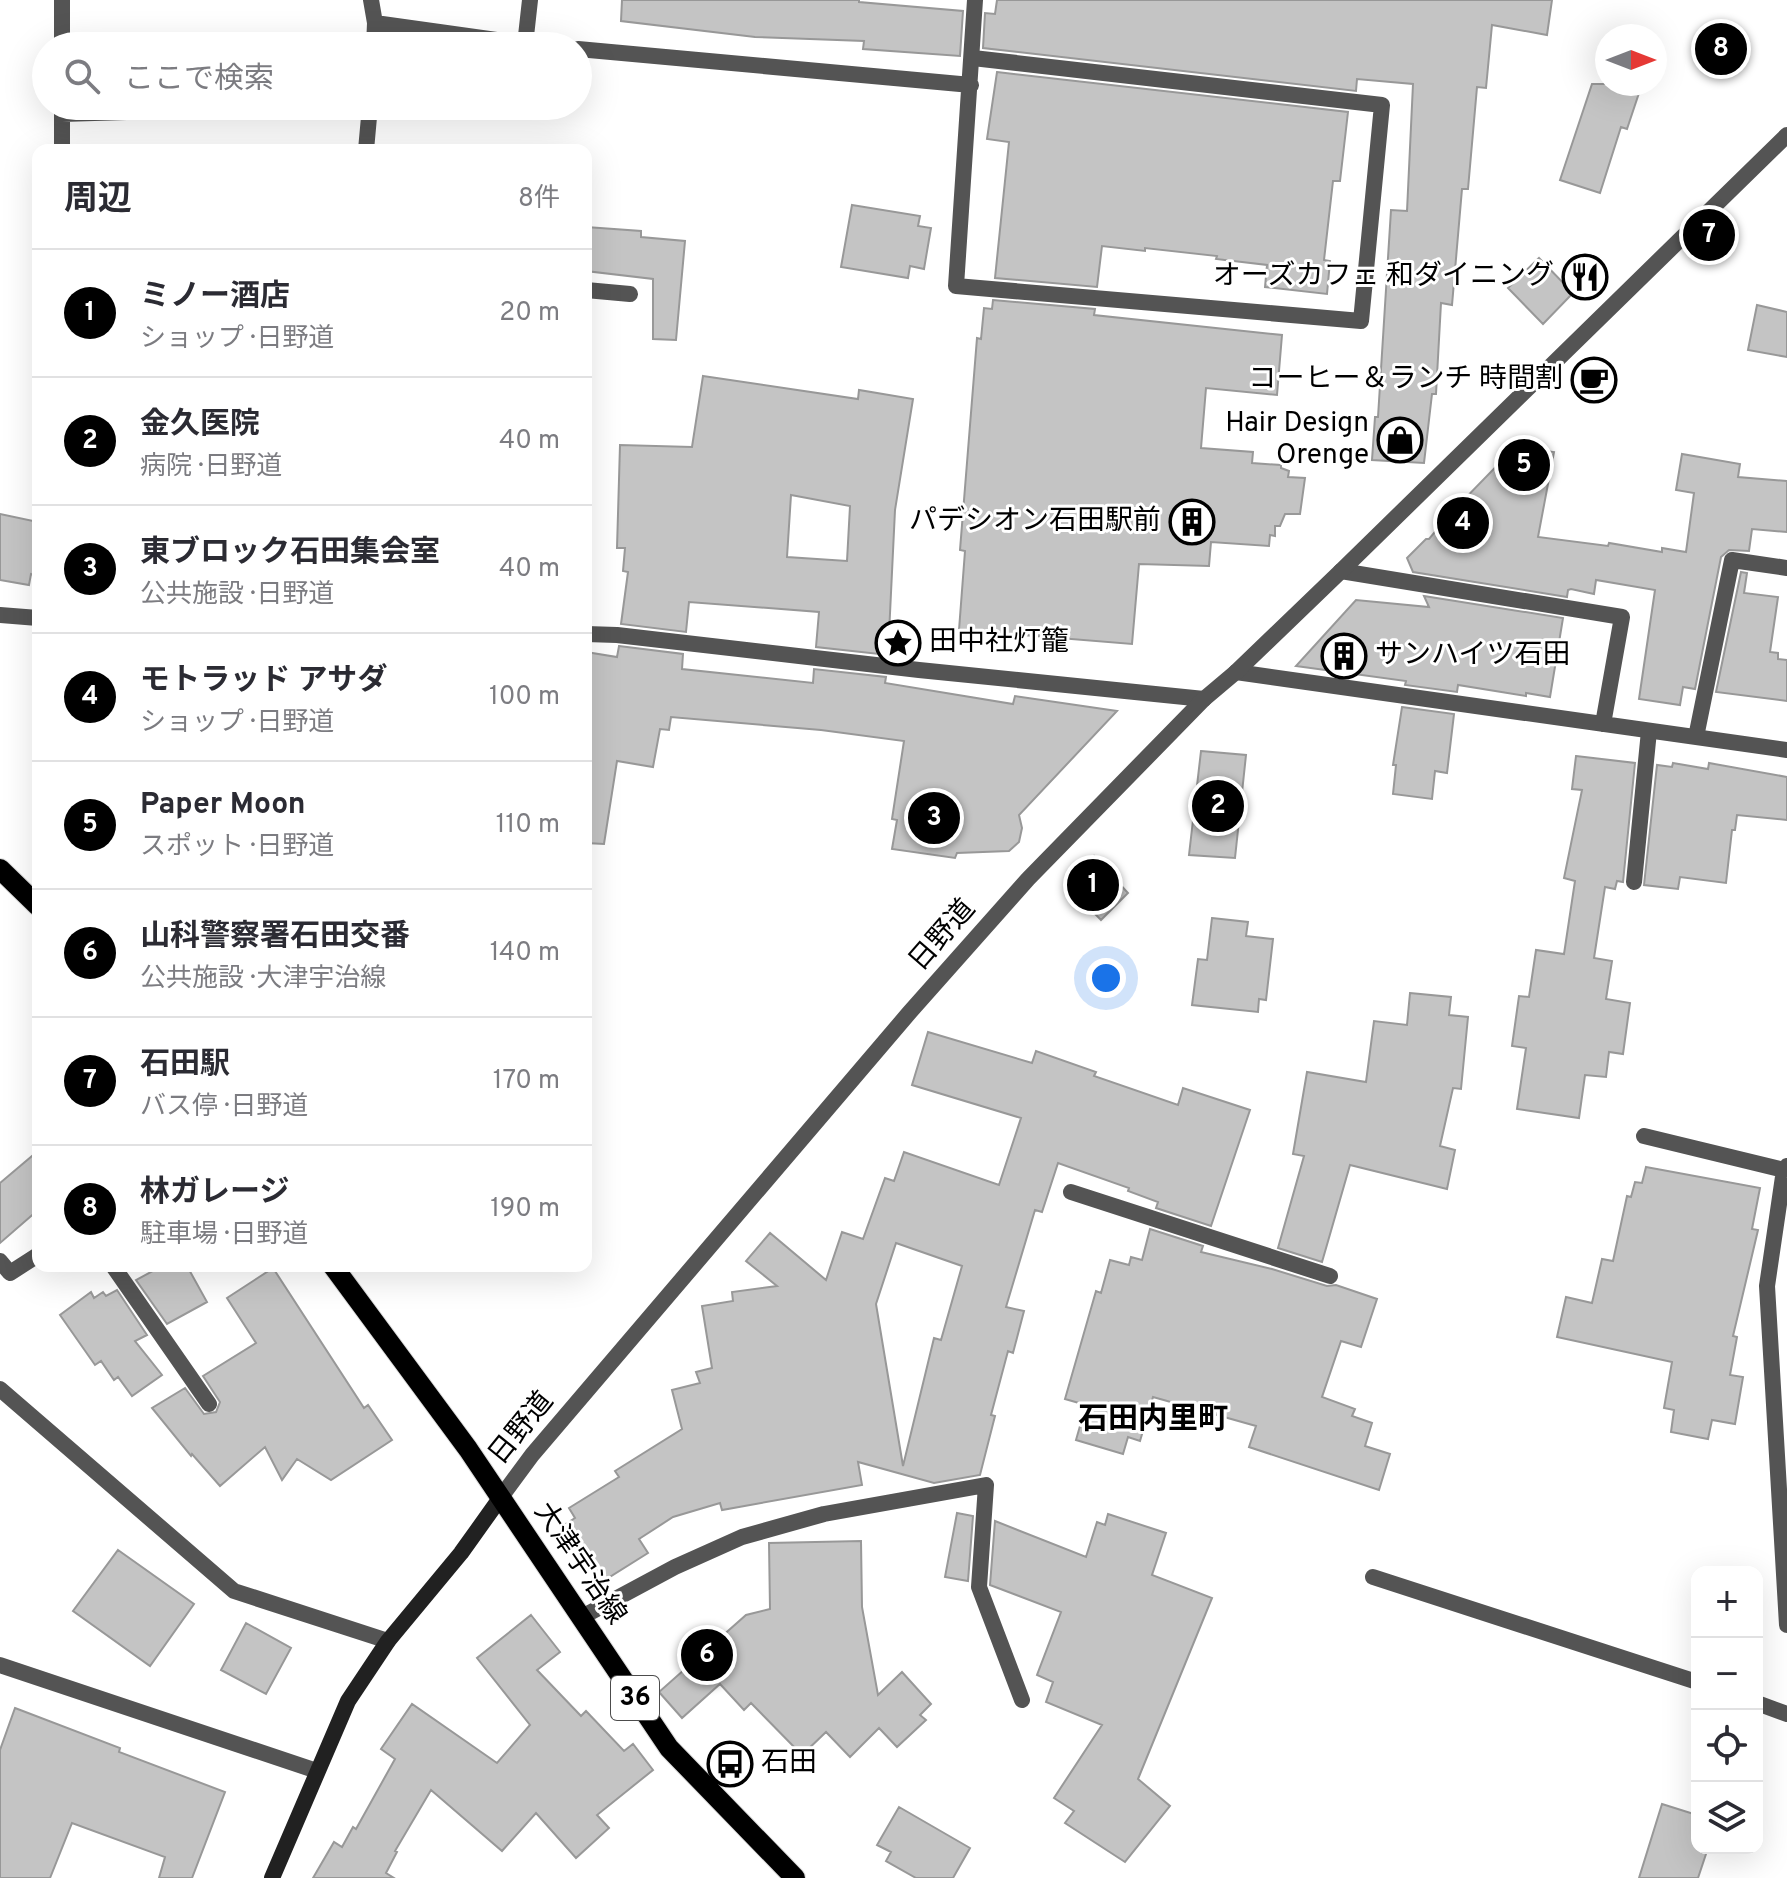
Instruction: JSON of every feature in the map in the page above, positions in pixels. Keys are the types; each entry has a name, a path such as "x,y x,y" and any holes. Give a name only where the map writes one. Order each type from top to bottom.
{"main road":[{"path":"0,869 32,900"},
{"name":"大津宇治線","path":"337,1272 501,1497 669,1748 795,1878"},
{"name":"日野道","path":"272,1878 348,1701 388,1641 461,1553 501,1497"}],"street":[{"path":"62,0 62,32"},
{"path":"371,0 375,32"},
{"path":"530,0 532,32"},
{"path":"973,58 1382,105 1361,321 956,286 975,0"},
{"path":"375,23 440,32"},
{"path":"592,50 971,85"},
{"path":"62,120 62,144"},
{"path":"367,144 369,120"},
{"name":"日野道","path":"501,1497 532,1455 909,1013 1028,879 1204,699 1341,571 1787,135"},
{"path":"592,291 630,294"},
{"path":"1696,737 1732,560 1787,568"},
{"path":"1341,571 1622,617 1603,724"},
{"path":"0,615 32,618"},
{"path":"592,634 1204,699"},
{"path":"1236,672 1787,750"},
{"path":"1634,882 1649,731"},
{"path":"1644,1136 1785,1168 1767,1286 1782,1441 1787,1625"},
{"path":"1071,1192 1330,1276"},
{"path":"0,1261 10,1273 32,1259"},
{"path":"117,1272 209,1404"},
{"path":"0,1389 234,1591 388,1641"},
{"path":"580,1618 675,1567 742,1537 824,1514 986,1485 979,1587 1022,1700"},
{"path":"1373,1577 1691,1680"},
{"path":"0,1665 317,1771"},
{"path":"1763,1705 1787,1714"}],"building":[{"path":"622,0 859,0 963,11 960,56 863,49 864,41 755,37 621,21"},
{"path":"997,0 1552,0 1547,35 1492,25 1486,88 1477,87 1468,189 1462,189 1452,305 1441,303 1436,394 1432,394 1424,463 1372,460 1375,417 1378,417 1391,210 1407,211 1413,84 1357,79 1356,91 983,48 985,13 995,14"},
{"path":"997,72 1348,112 1340,181 1333,181 1324,260 1330,261 1327,294 1265,287 1267,265 1145,248 1145,251 1102,246 1097,287 995,278 1009,142 987,139"},
{"path":"1592,84 1595,84 1595,96 1638,96 1627,129 1621,127 1600,193 1560,180"},
{"path":"852,205 920,216 918,226 931,228 924,269 910,266 908,278 841,267"},
{"path":"592,227 641,231 641,237 685,241 676,340 653,339 653,279 592,272"},
{"path":"1539,258 1573,293 1543,324 1508,288"},
{"path":"993,300 1095,309 1094,315 1282,335 1277,395 1206,388 1201,448 1253,452 1252,463 1281,465 1289,471 1288,477 1305,478 1300,514 1285,514 1280,526 1275,526 1275,536 1270,535 1269,546 1211,542 1209,566 1139,564 1132,644 959,630 965,551 960,550 977,338 981,339 984,308 992,309"},
{"path":"1757,305 1787,312 1787,357 1748,350"},
{"path":"703,376 858,399 859,390 913,399 895,510 888,655 816,647 819,612 689,602 686,632 621,624 628,572 623,571 625,548 617,548 620,445 692,447","holes":["791,495 850,506 847,561 787,557"]},
{"path":"1515,447 1554,452 1538,537 1608,546 1609,543 1662,552 1662,548 1686,552 1694,493 1676,490 1682,454 1740,464 1738,477 1787,481 1787,532 1752,529 1749,551 1729,550 1721,557 1695,689 1683,687 1680,705 1639,699 1655,590 1596,580 1594,594 1571,589 1567,597 1413,572 1407,558 1429,539"},
{"path":"0,514 32,521 32,574 29,585 0,580"},
{"path":"1741,572 1747,573 1744,593 1778,597 1770,652 1778,653 1778,659 1787,660 1787,701 1716,692"},
{"path":"1424,596 1563,618 1550,697 1458,685 1457,692 1405,685 1406,681 1296,666 1356,600 1429,607"},
{"path":"619,646 683,654 682,669 813,683 814,669 886,677 885,683 1013,704 1015,696 1117,711 1019,815 1022,828 1019,842 1009,851 957,853 955,858 892,849 897,820 892,819 904,741 821,730 671,717 669,730 660,729 653,767 617,761 604,844 592,843 592,653 617,657"},
{"path":"1402,707 1454,714 1447,773 1435,771 1432,799 1393,794 1396,765 1393,765"},
{"path":"1201,751 1246,755 1235,858 1189,855"},
{"path":"1576,756 1635,763 1623,882 1617,881 1615,889 1605,887 1594,958 1612,961 1606,999 1630,1003 1623,1054 1609,1052 1606,1077 1585,1075 1579,1118 1517,1109 1526,1048 1512,1046 1519,996 1529,997 1536,950 1564,954 1575,881 1564,878 1582,790 1572,789"},
{"path":"1673,763 1708,769 1709,763 1787,777 1787,820 1737,815 1735,830 1732,830 1726,883 1680,877 1678,889 1644,885 1657,765 1672,767"},
{"path":"1094,856 1128,893 1101,920 1066,884"},
{"path":"1212,918 1248,922 1246,936 1273,939 1266,1000 1259,999 1258,1012 1192,1005 1198,959 1207,960"},
{"path":"1410,993 1451,997 1449,1015 1468,1017 1461,1089 1453,1088 1440,1146 1455,1150 1447,1189 1350,1165 1322,1262 1278,1248 1304,1156 1293,1154 1307,1072 1366,1082 1374,1021 1407,1025"},
{"path":"928,1032 1032,1063 1036,1051 1096,1072 1094,1076 1178,1105 1183,1088 1250,1110 1211,1226 1156,1208 1158,1202 1128,1191 1129,1188 1058,1163 1042,1212 1035,1210 1006,1307 1024,1311 1013,1353 1008,1351 991,1415 995,1416 980,1475 934,1483 858,1462 862,1485 722,1510 720,1503 673,1517 639,1539 648,1553 600,1583 564,1525 575,1518 569,1508 619,1477 615,1471 682,1429 672,1390 700,1383 696,1372 712,1368 702,1306 733,1301 732,1292 777,1286 746,1261 770,1233 826,1280 842,1232 863,1239 885,1178 894,1181 904,1152 999,1185 1021,1118 912,1085","holes":["896,1243 962,1266 941,1340 934,1338 903,1466 876,1304"]},
{"path":"32,1156 32,1215 0,1243 0,1183"},
{"path":"1646,1167 1760,1188 1752,1229 1758,1230 1733,1336 1737,1337 1730,1375 1743,1377 1735,1424 1712,1420 1708,1439 1671,1432 1674,1410 1664,1408 1672,1362 1557,1337 1566,1297 1592,1303 1602,1259 1613,1261 1627,1196 1631,1197 1635,1182 1642,1183"},
{"path":"1150,1229 1203,1246 1201,1252 1327,1286 1336,1285 1377,1299 1361,1347 1341,1341 1322,1397 1355,1409 1352,1416 1372,1423 1365,1446 1390,1454 1379,1490 1249,1447 1256,1426 1153,1397 1140,1441 1128,1437 1123,1454 1076,1440 1086,1405 1065,1399 1096,1291 1101,1293 1110,1260 1129,1265 1131,1257 1142,1260"},
{"path":"151,1272 190,1272 207,1302 167,1324 136,1280"},
{"path":"267,1272 276,1272 364,1408 368,1405 392,1440 331,1480 297,1459 282,1480 265,1447 220,1486 152,1408 185,1388 204,1414 216,1412 220,1402 203,1376 256,1343 227,1298"},
{"path":"117,1290 147,1335 135,1341 162,1375 132,1396 118,1377 114,1380 101,1361 95,1365 60,1315 91,1292 94,1298 103,1292 106,1296"},
{"path":"957,1513 973,1516 968,1581 945,1577"},
{"path":"1108,1514 1166,1533 1152,1575 1212,1598 1138,1779 1170,1806 1125,1862 1065,1823 1074,1811 1054,1798 1102,1725 1046,1702 1053,1682 1037,1675 1061,1612 990,1585 995,1521 1086,1557 1097,1522 1105,1525"},
{"path":"861,1541 862,1607 878,1695 902,1672 931,1704 920,1715 926,1720 897,1747 879,1728 850,1757 826,1732 802,1755 751,1703 744,1710 720,1684 682,1718 659,1692 746,1615 770,1609 769,1543"},
{"path":"118,1550 194,1604 150,1666 73,1611"},
{"path":"531,1615 560,1652 537,1670 581,1716 586,1711 624,1751 633,1744 653,1770 597,1815 609,1828 576,1858 536,1813 502,1851 431,1790 395,1851 386,1873 394,1878 313,1878 334,1842 342,1847 353,1827 356,1829 395,1759 381,1749 412,1704 497,1763 530,1725 477,1658"},
{"path":"246,1623 291,1648 266,1694 221,1670"},
{"path":"15,1708 225,1792 192,1878 159,1878 165,1857 72,1823 50,1878 0,1878 0,1750"},
{"path":"1662,1804 1691,1813 1691,1854 1706,1854 1698,1878 1639,1878"},
{"path":"899,1807 970,1848 953,1878 916,1878 886,1861 891,1852 877,1845"}],"place":[{"name":"林ガレージ","path":"1721,49"},
{"name":"石田駅","path":"1709,235"},
{"name":"オーズカフェ 和ダイニング","path":"1585,277"},
{"name":"コーヒー＆ランチ 時間割","path":"1594,380"},
{"name":"Hair Design Orenge","path":"1400,440"},
{"name":"Paper Moon","path":"1524,465"},
{"name":"パデシオン石田駅前","path":"1192,522"},
{"name":"モトラッド アサダ","path":"1463,523"},
{"name":"田中社灯籠","path":"898,643"},
{"name":"サンハイツ石田","path":"1344,656"},
{"name":"金久医院","path":"1218,806"},
{"name":"東ブロック石田集会室","path":"934,818"},
{"name":"ミノー酒店","path":"1093,885"},
{"name":"山科警察署石田交番","path":"707,1655"},
{"name":"石田","path":"730,1764"}],"district":[{"name":"石田内里町","path":"1153,1420"}]}
